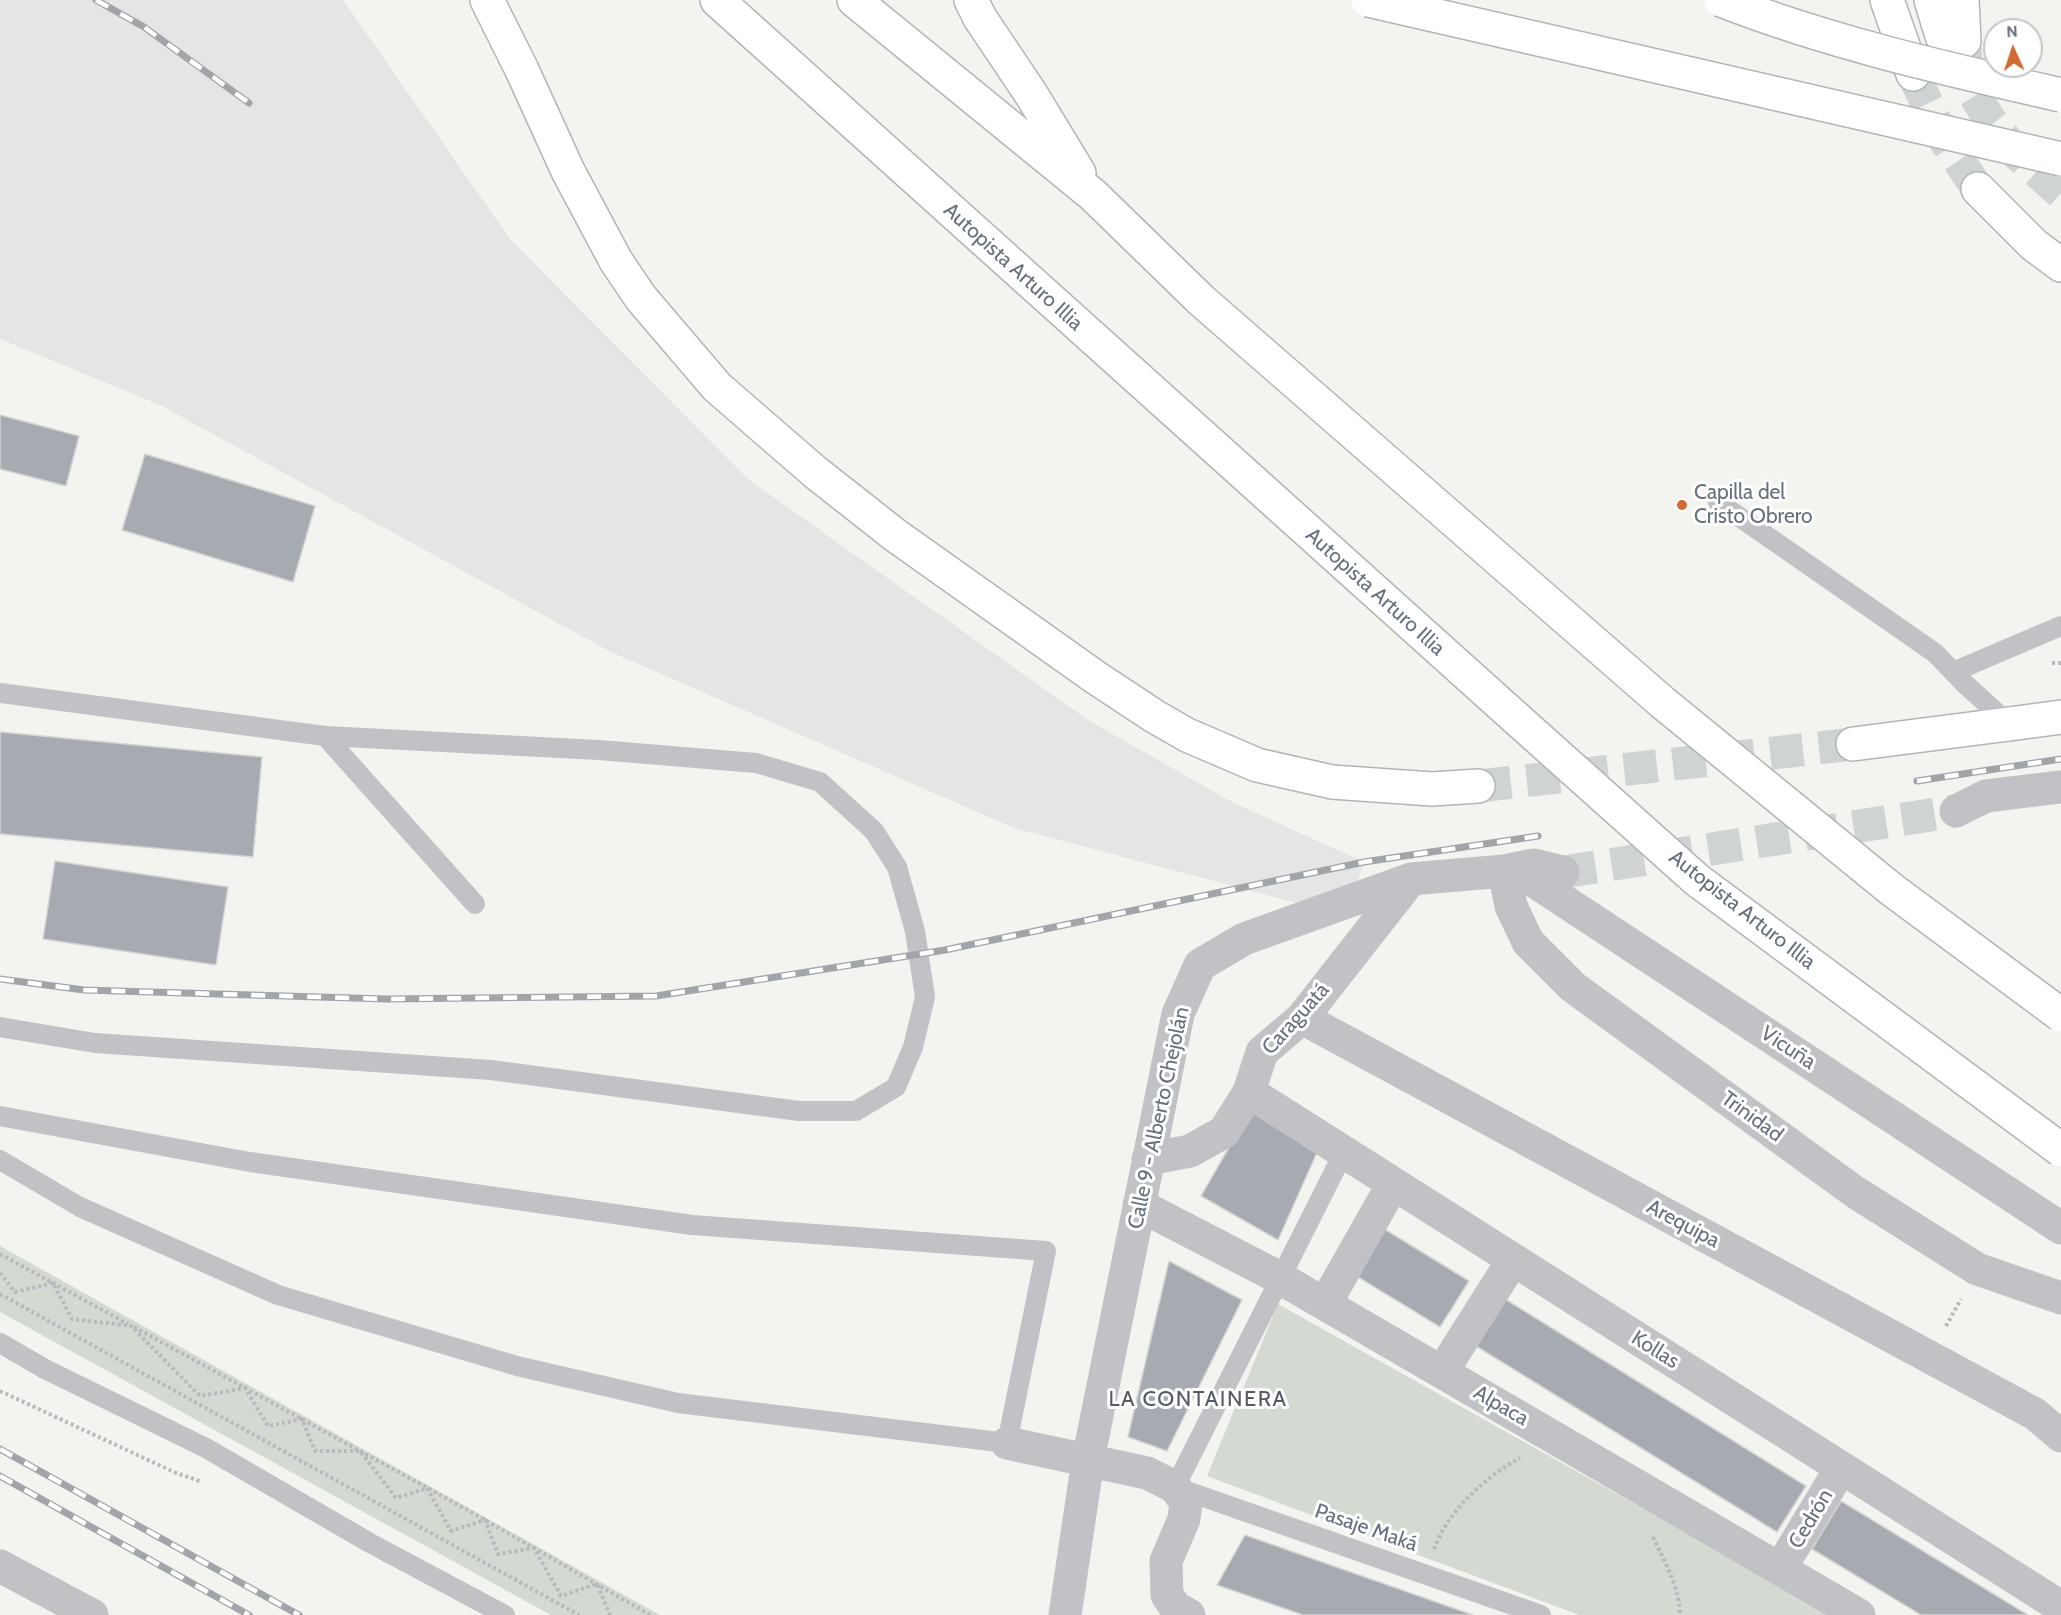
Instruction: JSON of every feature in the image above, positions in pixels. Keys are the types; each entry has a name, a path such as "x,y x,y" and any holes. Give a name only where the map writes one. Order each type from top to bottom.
{"main road":[{"path":"487,0 568,171 616,261 641,298 717,387 815,472 895,535 1095,677 1187,735 1257,765 1332,782 1432,789 1478,786"},
{"name":"Autopista Arturo Illia","path":"717,0 1697,880 2061,1150"},
{"path":"854,0 1093,195 1201,300 1662,702 1891,889 2061,1015"},
{"path":"971,0 980,18 1031,94 1093,195"},
{"path":"1368,0 2061,159"},
{"path":"1721,0 1779,23 1951,70 2061,95"},
{"path":"1887,0 1913,74"},
{"path":"1931,0 1953,38 1962,0"},
{"path":"1978,189 2034,244 2061,265"},
{"path":"1853,744 2061,717"}],"street":[{"path":"1956,811 1986,796 2061,787"},
{"name":"Calle 9 - Alberto Chejolán","path":"1065,1615 1088,1460 1178,1014 1200,965 1244,939 1411,879 1510,870 1534,865 1563,873"},
{"name":"Vicuña","path":"1510,870 2061,1228"},
{"name":"Trinidad","path":"1510,870 1511,906 1528,942 1573,987 1855,1192 1977,1269 2061,1298"},
{"name":"Caraguatá","path":"1148,1159 1190,1151 1224,1132 1248,1092 1262,1052 1302,1018 1411,879"},
{"name":"Arequipa","path":"1302,1018 2035,1414 2061,1436"},
{"name":"Kollas","path":"1248,1092 2061,1607"},
{"path":"1325,1304 1394,1184"},
{"name":"Alpaca","path":"1139,1205 1280,1278 1859,1615"},
{"path":"1442,1372 1514,1260"},
{"path":"1007,1443 1147,1473 1175,1487 1186,1503 1184,1519 1166,1561 1167,1594 1175,1607 1189,1615"},
{"name":"Cedrón","path":"1780,1569 1841,1468"},
{"path":"0,1566 92,1615"}],"lane":[{"path":"1718,502 1935,652 2009,724"},
{"path":"1953,672 2061,626"},
{"path":"0,693 325,736 599,750 756,763 820,782 874,831 897,867 915,931 925,996 913,1047 896,1087 856,1111 799,1111 491,1070 94,1042 0,1027"},
{"path":"325,736 475,904"},
{"path":"0,1116 250,1162 692,1225 1046,1251 1007,1443 678,1403 516,1366 278,1295 80,1206 0,1161"},
{"path":"1175,1487 1344,1152"},
{"path":"0,1343 45,1369 206,1448 370,1543 505,1615"},
{"name":"Pasaje Maká","path":"1175,1487 1541,1615"}],"path":[{"path":"0,1254 428,1488 650,1615"},
{"path":"1929,1357 1977,1269"},
{"path":"0,1272 15,1292 53,1283"},
{"path":"53,1283 72,1319 131,1326 200,1396 244,1388"},
{"path":"0,1294 579,1615"},
{"path":"244,1388 268,1426 302,1419"},
{"path":"302,1419 315,1451 360,1451"},
{"path":"1433,1577 1434,1550 1440,1534 1455,1514 1504,1466 1556,1438"},
{"path":"360,1451 396,1498 428,1488"},
{"path":"428,1488 451,1531 484,1520"},
{"path":"484,1520 498,1554 534,1548"},
{"path":"1649,1530 1674,1580 1680,1615"},
{"path":"534,1548 561,1596 597,1584"},
{"path":"597,1584 610,1615"}],"shaded area":[{"path":"0,0 343,0 510,239 749,480 1091,722 1234,803 1364,862 1346,916 1014,828 611,652 160,405 0,339"},
{"path":"0,1246 660,1615 551,1615 0,1312"},
{"path":"1278,1304 1833,1615 1579,1615 1207,1476"}],"building":[{"path":"0,415 79,436 66,486 0,469"},
{"path":"145,454 315,506 293,582 122,530"},
{"path":"0,732 262,757 253,857 0,834"},
{"path":"55,861 228,887 216,965 43,939"},
{"path":"1253,1106 1319,1148 1278,1240 1201,1196"},
{"path":"1381,1227 1469,1281 1440,1327 1353,1274"},
{"path":"1169,1261 1242,1300 1167,1451 1128,1437"},
{"path":"1505,1299 1806,1486 1777,1532 1476,1346"},
{"path":"1841,1501 2028,1615 1921,1615 1812,1549"},
{"path":"1245,1535 1473,1615 1303,1615 1217,1585"}],"tunnel":[{"path":"1965,49 1968,84 1990,120 2018,155 2061,193"},
{"path":"1913,74 1944,139 1978,189"},
{"path":"1478,786 1853,744"},
{"path":"1563,872 1956,811"}],"railway":[{"path":"96,0 144,27 249,103"},
{"path":"1917,781 2061,759"},
{"path":"0,979 84,990 386,999 656,996 945,950 1364,862 1538,836"},
{"path":"0,1449 299,1615"},
{"path":"0,1476 249,1615"}],"place":[{"name":"Capilla del Cristo Obrero","path":"1682,505"}],"district":[{"name":"LA CONTAINERA","path":"1198,1400"}]}
